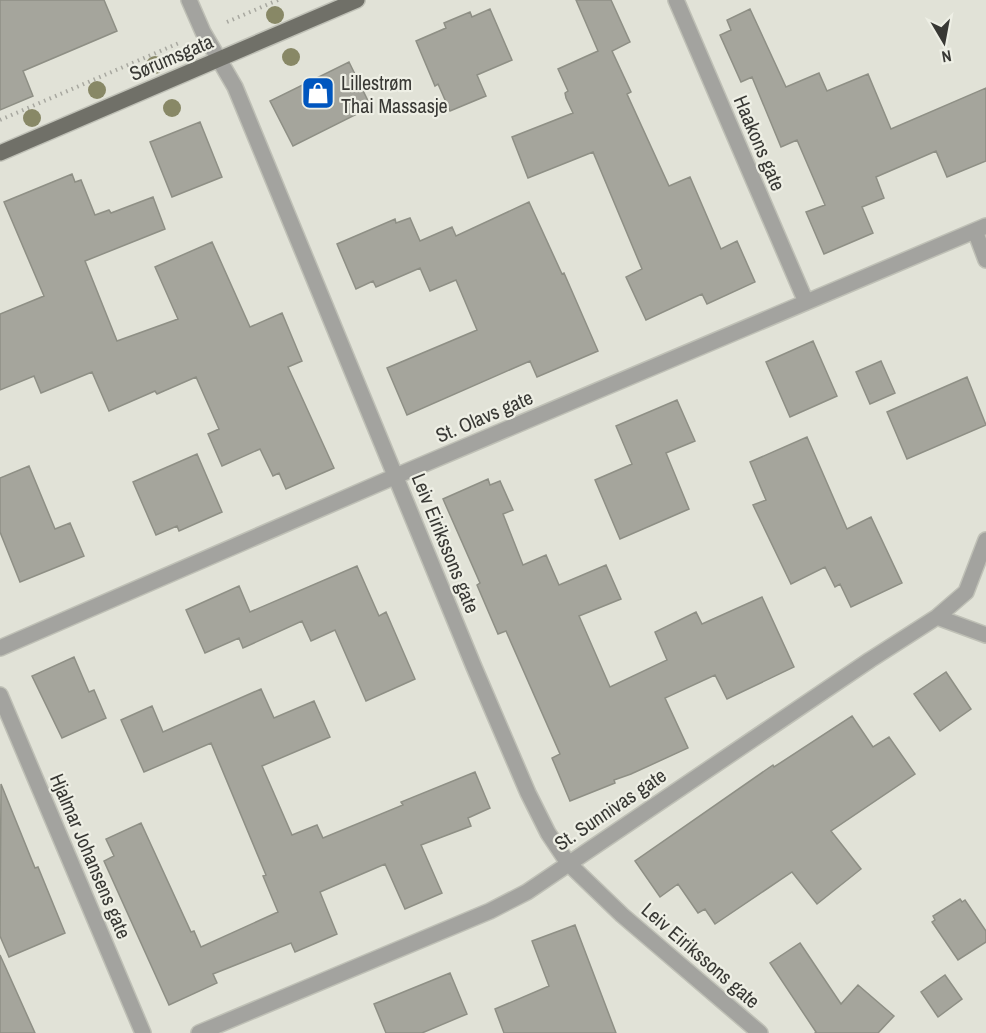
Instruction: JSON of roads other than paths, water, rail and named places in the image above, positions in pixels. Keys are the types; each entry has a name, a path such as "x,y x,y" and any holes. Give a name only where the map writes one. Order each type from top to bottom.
{"main road":[{"name":"Sørumsgata","path":"0,153 357,0"}],"street":[{"name":"Leiv Eirikssons gate","path":"189,0 235,87 474,667 528,793 548,833 568,863 622,915 760,1033"},
{"name":"Haakons gate","path":"676,0 806,302"},
{"name":"St. Olavs gate","path":"0,648 396,476 980,228"},
{"path":"980,228 986,260"},
{"name":"St. Sunnivas gate","path":"199,1033 490,911 526,892 937,617 966,592 986,540"},
{"path":"937,617 986,634"},
{"name":"Hjalmar Johansens gate","path":"0,695 143,1033"}],"place":[{"name":"Lillestrøm Thai Massasje","path":"318,93"}]}
